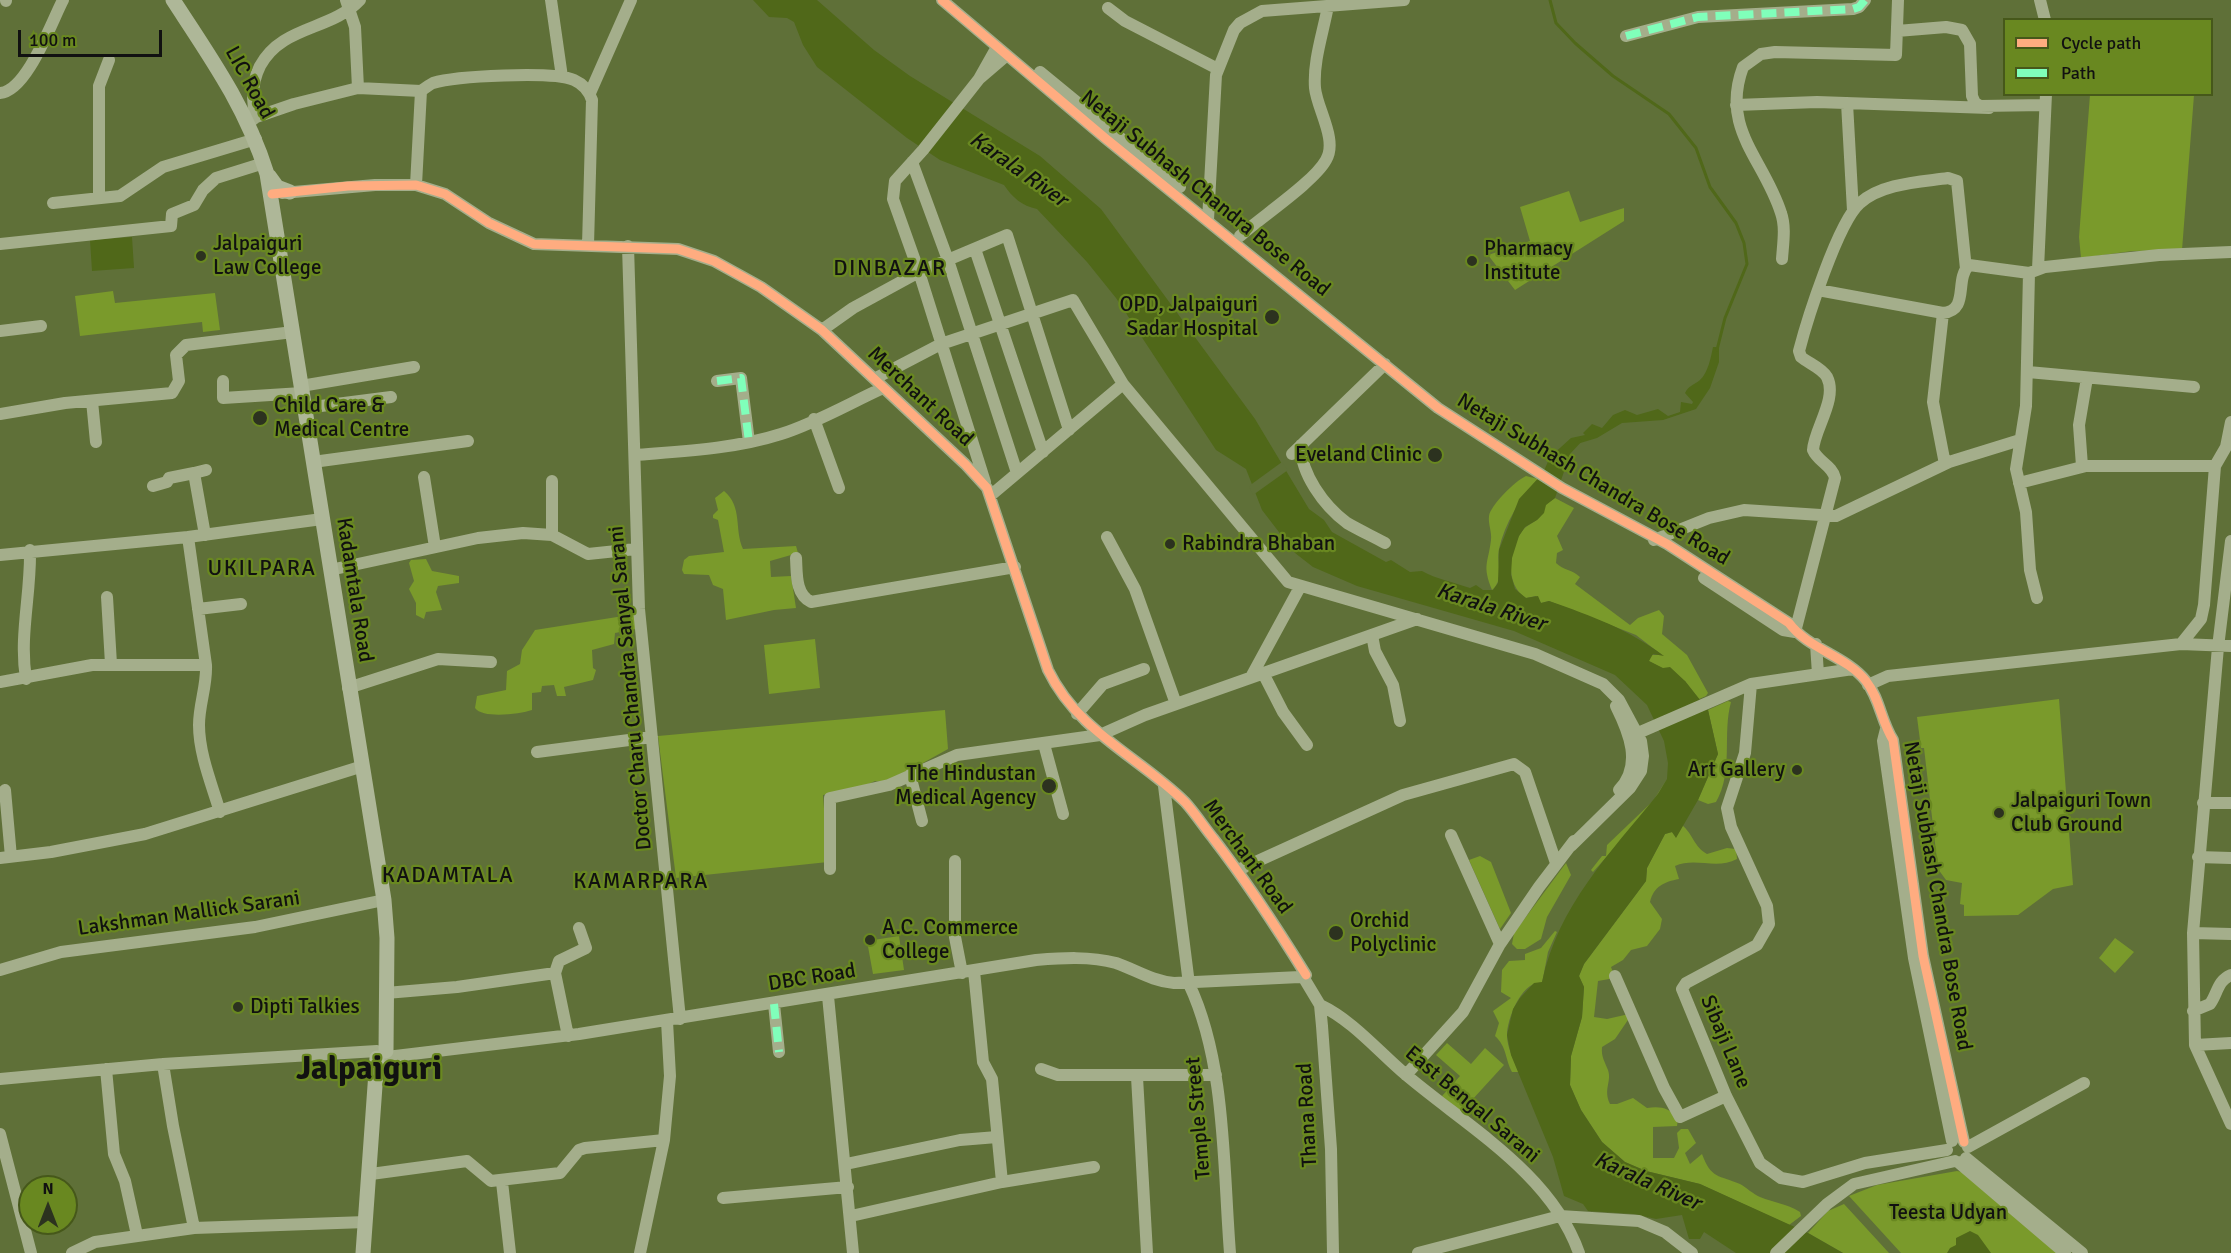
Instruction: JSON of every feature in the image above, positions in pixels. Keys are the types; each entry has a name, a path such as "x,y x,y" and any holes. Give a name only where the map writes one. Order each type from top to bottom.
{"main road":[{"name":"LIC Road","path":"173,0 252,120 272,194"},
{"path":"266,169 277,187 290,192"},
{"name":"Kadamtala Road","path":"272,194 348,688 384,900 386,993 363,1253"}],"street":[{"path":"0,93 15,88 25,75 63,0"},
{"path":"360,0 288,36 274,47 263,60 255,78 252,120 294,104 358,88 422,91 432,84 452,80 562,77 575,80 590,93"},
{"path":"551,0 562,77"},
{"path":"588,245 593,137 590,93 631,0"},
{"path":"1209,216 1218,69 1234,30 1251,16 1276,9 1404,0"},
{"path":"1626,36 1698,17 1852,9 1859,7 1865,0"},
{"path":"1782,259 1781,214 1740,132 1736,105 1743,67 1761,54 1825,52 1894,56 1898,52 1898,0"},
{"path":"2040,0 2044,18"},
{"name":"Netaji Subhash Chandra Bose Road","path":"947,1 1105,138 1240,237 1444,401 1461,422"},
{"name":"Netaji Subhash Chandra Bose Road","path":"947,1 1438,408 1562,488 1654,540 1663,551 1783,630 1795,632 1816,644 1853,669 1868,685 1879,704 1886,729 1893,740 1923,956 1958,1152"},
{"path":"348,6 355,27 358,88"},
{"path":"1240,237 1318,171 1329,154 1329,143 1315,89 1316,66 1328,6"},
{"path":"1108,8 1125,21 1218,69"},
{"path":"1897,31 1946,27 1962,30 1971,44 1974,103 1989,108"},
{"path":"1002,51 923,150 895,180 891,193 919,272 989,492 1017,473 1123,384"},
{"path":"99,198 98,92 102,74 109,60"},
{"path":"416,185 422,91"},
{"path":"1736,105 1847,103 1989,108 2045,100 2025,424 2016,469 2026,512 2030,570 2037,597"},
{"path":"1847,103 1853,211"},
{"path":"53,203 128,192 163,167 256,139"},
{"path":"912,162 948,260 1017,473"},
{"path":"0,244 171,226 172,214 194,205 209,183 216,178 266,169"},
{"path":"1795,632 1823,517 1835,478 1831,468 1817,458 1813,450 1827,405 1828,380 1823,373 1801,357 1799,351 1818,290 1853,211 1871,196 1903,185 1948,178 1957,182 1966,268 1959,303 1950,312 1942,313 1818,290"},
{"name":"Merchant Road","path":"272,194 375,185 416,185 445,194 489,223 534,244 678,249 699,255 761,287 822,330 965,464 989,492 1016,567 1048,670 1058,690 1077,714 1100,735 1185,803 1238,870 1293,955 1304,977"},
{"path":"822,330 853,308 919,272 1007,235 1030,314 1069,430"},
{"name":"Doctor Charu Chandra Sanyal Sarani","path":"628,246 639,609 681,1019"},
{"path":"975,249 1042,452"},
{"path":"1966,268 1970,265 2033,271 2159,255 2231,252"},
{"path":"634,455 749,442 783,434 879,384 941,344 1073,300 1123,384 1180,459 1250,544 1288,582 1419,618 1535,654 1603,684 1641,732 1643,756 1638,777 1571,846"},
{"path":"1942,313 1933,402 1944,464"},
{"path":"0,331 41,326"},
{"path":"0,414 32,407 172,393 179,381 176,355 186,345 293,332"},
{"path":"1384,543 1347,523 1329,504 1303,468 1296,449 1385,364"},
{"path":"303,396 414,366"},
{"path":"2028,372 2194,387"},
{"path":"717,381 741,378 749,442"},
{"path":"2082,466 2079,425 2087,378"},
{"path":"223,381 223,398 391,397"},
{"path":"92,401 96,442"},
{"path":"814,419 839,488"},
{"path":"2181,644 2201,619 2215,466 2226,447 2231,422"},
{"path":"1654,540 1709,518 1744,510 1772,510 1823,517 1836,516 1852,511 1944,464 2020,440"},
{"path":"313,462 468,441"},
{"path":"2019,483 2082,466 2215,466"},
{"path":"153,486 167,482 169,478 200,472 206,535"},
{"path":"424,477 435,547"},
{"path":"552,481 552,536"},
{"path":"0,555 30,550 206,535 322,519"},
{"path":"330,570 435,547 512,534 540,533 552,536 588,554 636,549"},
{"path":"188,537 207,682 201,698 199,729 220,812"},
{"path":"1107,537 1135,589 1176,704"},
{"path":"2231,541 2218,647 2193,933 2194,1045 2231,1124"},
{"path":"26,679 23,643 30,591 30,550"},
{"path":"796,558 799,588 804,599 810,602 1016,567"},
{"path":"1257,675 1300,587"},
{"path":"107,597 111,664"},
{"path":"198,609 241,604"},
{"path":"830,869 830,798 889,785 957,755 1100,735 1176,704 1419,618"},
{"path":"1372,635 1375,651 1393,685 1400,722"},
{"path":"1816,644 1818,674"},
{"path":"1868,685 1888,676 2181,644 2231,646"},
{"path":"348,688 438,659 491,662"},
{"path":"0,682 92,665 206,665"},
{"path":"1077,714 1103,684 1144,669"},
{"path":"1641,732 1750,685 1853,669"},
{"path":"1257,675 1307,745"},
{"path":"1406,1075 1463,1012 1500,944 1556,863 1622,786 1631,768 1633,755 1628,735 1615,703 1603,684"},
{"name":"Sibaji Lane","path":"1750,685 1745,753 1727,808 1731,827 1767,906 1769,924 1757,945 1686,983 1682,989 1726,1096 1760,1163 1769,1171 1791,1182 1816,1179 1877,1160 1958,1152"},
{"name":"Netaji Subhash Chandra Bose Road","path":"1886,729 1881,746 1885,779 1914,958 1958,1152"},
{"path":"537,752 652,737"},
{"path":"1044,744 1062,814"},
{"path":"1238,870 1403,795 1514,764 1525,772 1556,863"},
{"path":"4,790 6,857 145,834 363,766"},
{"path":"910,775 922,821"},
{"name":"Temple Street","path":"1164,786 1189,984 1207,1028 1216,1074 1230,1253"},
{"path":"2203,803 2231,803"},
{"path":"1451,835 1500,944"},
{"path":"2198,857 2231,858"},
{"path":"956,861 955,938 968,972 983,1062 992,1079 1002,1182"},
{"name":"Lakshman Mallick Sarani","path":"0,970 61,952 255,927 384,900"},
{"path":"568,1036 555,973 559,961 586,948 579,928"},
{"path":"2193,933 2231,934"},
{"path":"1280,977 1291,968 1293,955"},
{"name":"DBC Road","path":"106,1072 164,1066 436,1050 568,1036 828,996 1036,960 1090,959 1117,964 1161,982 1189,984 1304,977"},
{"path":"386,993 457,987 555,973"},
{"path":"2193,1011 2210,1004 2223,979 2231,975"},
{"path":"1615,976 1664,1088 1680,1117 1726,1096"},
{"name":"Thana Road","path":"1304,977 1320,1005 1331,1149 1333,1253"},
{"path":"828,996 853,1253"},
{"path":"774,1004 779,1052"},
{"name":"East Bengal Sarani","path":"1320,1005 1337,1013 1406,1075 1514,1163 1548,1199 1560,1216 1579,1253"},
{"path":"640,1253 664,1140 670,1076 667,1021"},
{"path":"2194,1045 2231,1043"},
{"path":"164,1066 194,1228"},
{"path":"1041,1069 1058,1076 1137,1077 1216,1074"},
{"path":"0,1079 106,1072"},
{"path":"0,1084 106,1072"},
{"path":"106,1072 114,1154 125,1181 137,1235"},
{"path":"1137,1077 1147,1253"},
{"path":"1809,1220 1863,1181 1920,1172 2084,1083"},
{"path":"0,1134 31,1253"},
{"path":"846,1164 960,1140 997,1137"},
{"path":"371,1174 467,1161 487,1179 502,1182 560,1173 579,1150 585,1148 664,1140"},
{"path":"1776,1253 1838,1188 1861,1174 1958,1152"},
{"path":"1958,1152 2046,1240 2065,1253"},
{"path":"1958,1152 2082,1253"},
{"path":"851,1216 1002,1182 1094,1167"},
{"path":"502,1182 510,1253"},
{"path":"723,1198 848,1187"},
{"path":"1419,1253 1560,1216 1639,1221 1665,1232 1692,1253"},
{"path":"72,1253 137,1235 194,1228 366,1222"}],"green space":[{"path":"2090,96 2194,96 2182,250 2132,251 2081,258 2079,237"},
{"path":"1569,191 1580,222 1624,208 1624,221 1515,290 1488,255 1530,241 1520,207"},
{"path":"113,291 115,303 215,293 220,330 203,332 202,322 80,336 75,296"},
{"path":"1526,476 1538,479 1525,494 1509,520 1498,554 1498,581 1492,590 1486,570 1491,537 1489,516 1504,494"},
{"path":"724,491 734,504 743,549 796,546 798,553 770,561 771,577 791,576 796,608 726,620 723,589 713,585 709,575 684,574 682,570 684,560 689,556 724,552 718,520 713,518 713,515 718,510 715,498"},
{"path":"1555,498 1574,508 1557,536 1563,550 1557,553 1556,563 1580,577 1575,584 1630,625 1638,618 1659,610 1664,616 1662,634 1687,655 1708,693 1706,696 1699,699 1685,681 1649,661 1650,655 1662,655 1636,635 1549,601 1541,603 1536,596 1526,598 1519,592 1514,584 1511,566 1514,546 1523,530 1538,519 1545,506"},
{"path":"426,559 432,571 459,576 459,583 438,586 436,592 442,610 426,612 424,619 416,615 416,603 409,589 414,581 409,563 411,560"},
{"path":"636,614 636,629 615,633 614,644 592,650 593,668 596,670 593,680 564,687 566,696 557,696 554,685 542,686 541,692 532,693 532,710 493,715 475,708 477,696 506,690 507,671 520,664 522,650 535,630"},
{"path":"815,639 820,688 769,694 764,645"},
{"name":"Jalpaiguri Town Club Ground","path":"2059,699 2073,885 2053,889 2018,915 1964,916 1964,905 1960,904 1962,883 1946,880 1938,869 1924,748 1921,748 1917,717"},
{"path":"1728,701 1731,702 1727,727 1725,778 1716,802 1708,804 1698,800 1718,754 1708,710"},
{"path":"945,710 948,749 887,783 875,781 853,791 823,795 828,862 676,878 658,736"},
{"path":"1653,801 1593,872 1591,870 1602,856 1606,856 1607,845"},
{"path":"1682,825 1699,848 1707,854 1727,848 1736,849 1737,859 1722,863 1690,863 1675,866 1679,879 1660,886 1654,892 1650,902 1662,919 1660,929 1647,946 1631,950 1623,960 1611,967 1615,978 1598,981 1594,1017 1607,1019 1629,1014 1630,1017 1615,1039 1602,1047 1609,1074 1608,1099 1610,1104 1617,1104 1633,1098 1647,1108 1661,1108 1671,1112 1678,1118 1677,1126 1653,1127 1653,1158 1674,1158 1679,1148 1677,1133 1681,1129 1688,1129 1696,1143 1685,1153 1690,1164 1702,1154 1709,1168 1717,1175 1740,1184 1760,1197 1800,1212 1801,1216 1789,1225 1700,1184 1646,1171 1625,1162 1602,1142 1581,1110 1570,1085 1571,1056 1582,1017 1584,987 1579,976 1584,964 1646,881 1647,868 1665,834 1672,832 1676,837"},
{"path":"1480,856 1491,862 1511,913 1500,929 1469,860"},
{"path":"1566,863 1571,875 1547,917 1541,939 1525,949 1517,949 1512,944 1514,933"},
{"path":"1555,931 1557,932 1548,952 1542,983 1535,984 1522,994 1510,1020 1508,1045 1520,1072 1512,1072 1504,1049 1495,1036 1499,1023 1493,1011 1511,998 1501,992 1502,970 1509,961 1525,960 1525,954 1541,948"},
{"path":"899,936 904,970 873,974 867,941"},
{"path":"2115,938 2134,952 2115,973 2099,958"},
{"path":"1447,1043 1471,1064 1485,1048 1504,1065 1461,1112 1442,1096 1460,1076 1436,1055"},
{"name":"Teesta Udyan","path":"1962,1172 2058,1253 1901,1253 1849,1196 1877,1185"},
{"path":"1844,1204 1889,1253 1843,1253 1808,1233 1828,1211"}],"water":[{"name":"Karala River","path":"753,0 817,0 874,50 910,76 1040,156 1101,209 1255,419 1309,509 1324,520 1332,532 1386,562 1391,560 1410,572 1422,571 1470,588 1476,585 1483,590 1493,590 1498,583 1499,550 1519,499 1543,473 1550,457 1571,438 1585,435 1583,433 1592,424 1602,428 1613,415 1625,410 1637,415 1658,409 1668,416 1680,412 1681,402 1692,404 1693,402 1685,393 1705,373 1713,347 1719,347 1719,362 1710,388 1696,409 1663,420 1622,423 1597,438 1577,444 1571,451 1555,498 1546,505 1544,513 1537,520 1525,527 1519,536 1512,558 1511,575 1515,589 1526,598 1538,596 1541,603 1549,601 1595,618 1637,638 1664,656 1653,654 1649,661 1663,668 1670,667 1685,681 1708,710 1718,754 1698,800 1676,838 1672,832 1665,834 1647,868 1646,881 1584,964 1579,976 1584,987 1582,1017 1571,1056 1570,1085 1581,1110 1602,1142 1625,1162 1646,1171 1700,1184 1808,1233 1843,1253 1736,1253 1704,1232 1700,1239 1689,1239 1682,1215 1656,1219 1634,1214 1588,1211 1583,1204 1564,1196 1553,1157 1511,1055 1507,1035 1513,1009 1534,983 1542,982 1560,929 1573,905 1604,859 1658,794 1667,779 1668,763 1664,741 1647,705 1615,675 1514,631 1357,586 1313,567 1295,553 1262,510 1246,469 1216,450 1116,298 1087,262 1037,209 1018,200 1004,185 940,160 907,138 817,67 803,45 794,22 787,18 769,17"},
{"path":"132,237 134,268 92,271 90,240"},
{"path":"1970,1231 1978,1235 1991,1253 1947,1253 1956,1245 1956,1238"}],"pier":[{"path":"1282,462 1288,470 1253,495 1249,486"}],"waterway":[{"path":"1550,0 1556,23 1575,43 1613,76 1669,114 1696,148 1710,187 1736,223 1744,243 1747,264 1725,318 1717,350"},
{"path":"1568,454 1580,441"}],"marked path":[{"path":"1626,36 1698,17 1853,9 1859,7 1865,0"},
{"path":"717,381 741,378 749,442"},
{"path":"774,1004 779,1052"}],"cycle path":[{"path":"942,0 1105,138 1438,408 1562,488 1667,544 1789,623 1806,640 1858,672 1871,688 1893,740 1923,956 1964,1142"},
{"path":"272,194 348,186 416,185 445,194 489,223 534,244 678,249 714,261 761,287 822,330 965,464 987,488 1048,670 1061,692 1092,727 1189,806 1250,888 1306,975"}],"place":[{"name":"Jalpaiguri Law College","path":"201,256"},
{"name":"Pharmacy Institute","path":"1472,261"},
{"name":"OPD, Jalpaiguri Sadar Hospital","path":"1272,317"},
{"name":"Child Care & Medical Centre","path":"260,418"},
{"name":"Eveland Clinic","path":"1435,455"},
{"name":"Rabindra Bhaban","path":"1170,544"},
{"name":"Art Gallery","path":"1797,770"},
{"name":"The Hindustan Medical Agency","path":"1049,786"},
{"name":"Jalpaiguri Town Club Ground","path":"1999,813"},
{"name":"Orchid Polyclinic","path":"1336,933"},
{"name":"A.C. Commerce College","path":"870,940"},
{"name":"Dipti Talkies","path":"238,1007"}],"district":[{"name":"DINBAZAR","path":"890,269"},
{"name":"UKILPARA","path":"262,569"},
{"name":"KADAMTALA","path":"448,876"},
{"name":"KAMARPARA","path":"641,882"},
{"name":"Jalpaiguri","path":"369,1070"}]}
